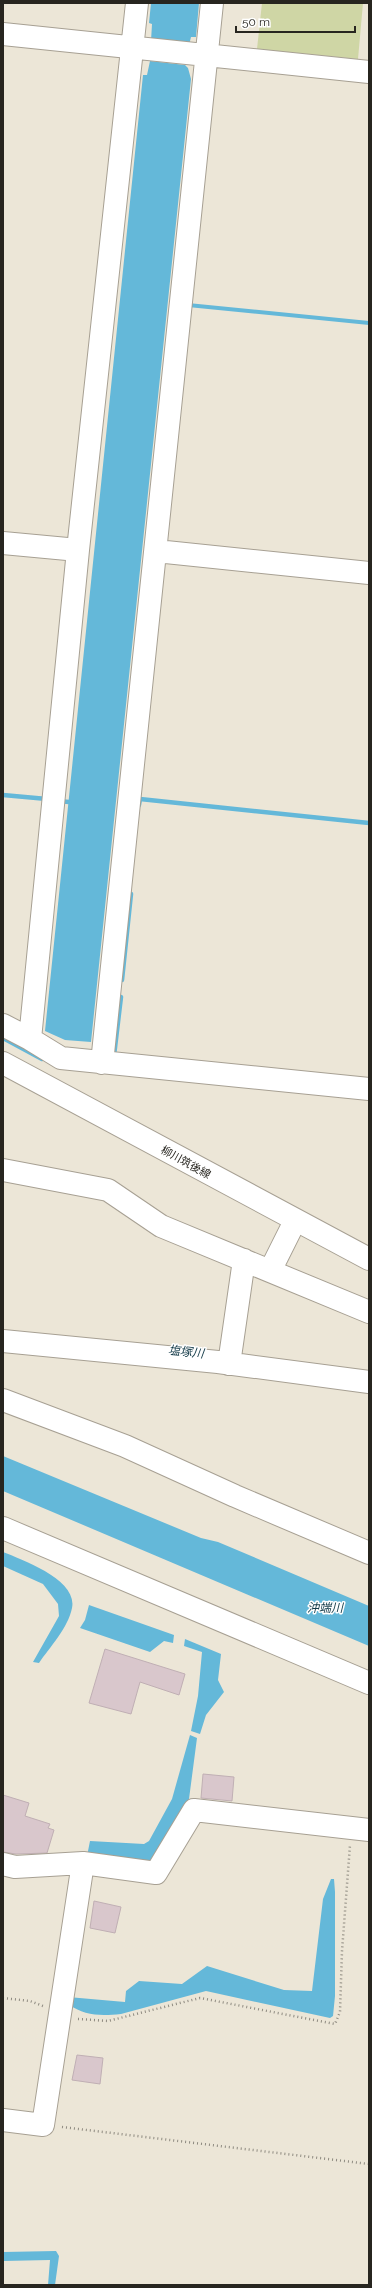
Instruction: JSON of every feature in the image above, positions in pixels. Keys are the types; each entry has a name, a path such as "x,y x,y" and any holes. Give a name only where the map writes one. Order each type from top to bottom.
{"street":[{"path":"30,1038 78,550 138,48 137,3"},
{"path":"102,1063 156,551 199,55 212,3"},
{"path":"3,34 369,72"},
{"path":"3,543 78,550"},
{"path":"156,551 369,572"},
{"path":"3,1025 30,1038 61,1058 369,1089"},
{"name":"柳川筑後線","path":"3,1063 369,1260"},
{"path":"3,1170 108,1190 161,1226 369,1312"},
{"path":"270,1271 296,1221"},
{"path":"230,1364 244,1260"},
{"path":"3,1341 230,1364 369,1382"},
{"path":"3,1400 125,1446 235,1496 369,1552"},
{"path":"3,1528 369,1682"},
{"path":"3,1864 15,1867 83,1863 156,1873 194,1810 360,1829"},
{"path":"3,2120 43,2125 83,1863"}],"path":[{"path":"3,1998 30,2001 72,2018 108,2021 200,1998 335,2024 340,2012 342,1951 360,1829"},
{"path":"43,2125 369,2164"}],"green space":[{"path":"262,3 363,3 358,59 257,49"}],"water":[{"path":"151,3 199,3 196,37 191,37 189,45 151,41 152,24 149,23"},
{"path":"150,61 185,65 188,68 191,79 91,1042 65,1040 45,1031 143,75 147,75"},
{"path":"188,303 369,321 369,325 188,307"},
{"name":"沖端川","path":"3,1456 201,1538 218,1542 369,1606 369,1646 3,1491"},
{"path":"3,1552 47,1572 67,1589 72,1598 72,1608 67,1623 39,1663 33,1662 59,1616 58,1604 43,1584 3,1566"},
{"path":"89,1605 174,1635 173,1643 164,1641 150,1652 80,1628 85,1620"},
{"path":"185,1639 221,1654 218,1680 224,1692 206,1715 200,1734 191,1731 198,1696 202,1652 184,1646"},
{"path":"190,1735 197,1738 189,1799 156,1864 87,1856 90,1841 144,1844 149,1841 172,1799"},
{"path":"331,1879 334,1879 335,1892 335,1996 333,2016 330,2018 206,1991 121,2014 106,2015 87,2013 68,2004 68,1997 125,2002 126,1991 139,1981 182,1984 207,1966 284,1990 312,1991 323,1899"},
{"path":"56,2251 59,2256 55,2285 48,2285 50,2260 3,2261 3,2252"}],"building":[{"path":"105,1649 185,1674 179,1695 140,1682 131,1714 89,1703"},
{"path":"203,1774 234,1777 232,1801 201,1798"},
{"path":"3,1795 29,1803 25,1816 50,1824 48,1828 54,1830 47,1853 16,1854 3,1852"},
{"path":"94,1901 121,1907 115,1933 90,1928"},
{"path":"77,2055 103,2058 100,2084 72,2080"}],"waterway":[{"path":"3,795 47,799"},
{"path":"139,805 140,799 369,823"},
{"path":"58,801 69,802"},
{"path":"122,980 131,894"},
{"path":"114,1056 121,997"},
{"path":"3,1038 42,1059"}],"water label":[{"name":"塩塚川","path":"186,1352"}]}
